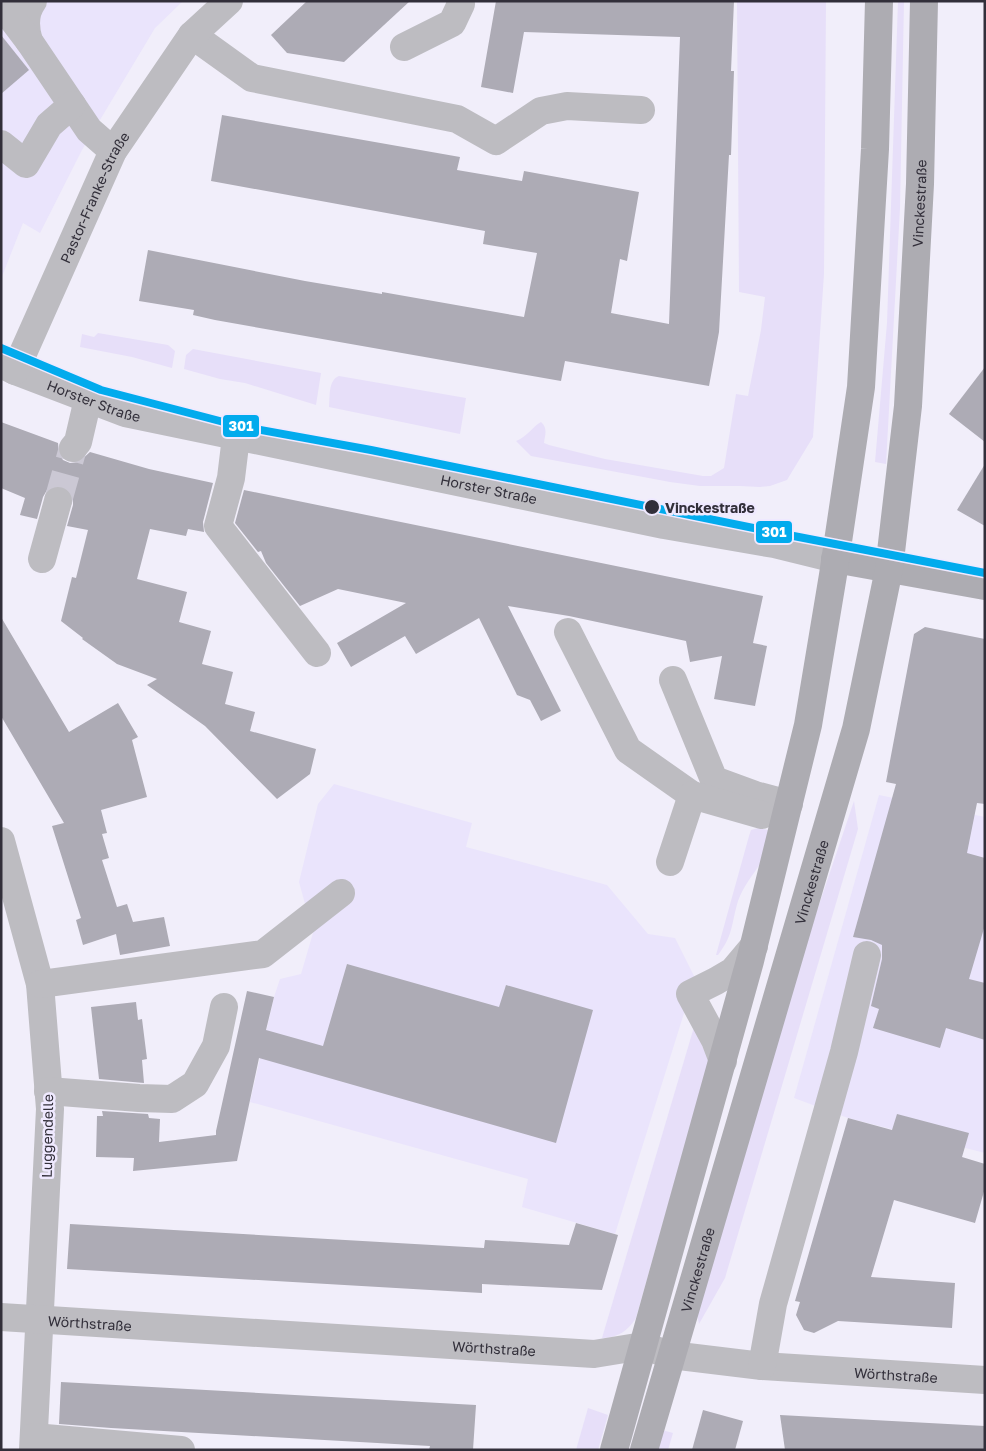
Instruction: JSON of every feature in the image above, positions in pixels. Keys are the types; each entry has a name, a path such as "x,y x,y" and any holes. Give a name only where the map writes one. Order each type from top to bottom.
{"main road":[{"path":"614,1450 754,946 808,725 861,387 875,149 878,1"},
{"name":"Vinckestraße","path":"644,1450 856,729 889,569 908,406 920,184 924,1"},
{"name":"Horster Straße","path":"835,559 985,586"}],"street":[{"path":"29,41 25,24 29,6 33,1"},
{"name":"Pastor-Franke-Straße","path":"8,367 113,151 192,35 229,1"},
{"path":"404,47 452,23 460,1"},
{"path":"1,4 29,41 89,130 113,151"},
{"path":"192,35 252,78 456,119 496,141 541,110 566,106 641,110"},
{"path":"1,144 26,164 49,125 72,105"},
{"name":"Horster Straße","path":"8,367 125,413 664,525 774,544 835,559"},
{"path":"73,448 78,442 88,399"},
{"path":"236,437 231,478 218,526 317,653"},
{"path":"42,559 58,501"},
{"path":"568,632 628,750 692,795 787,813"},
{"path":"672,680 714,780 755,795 787,813"},
{"path":"670,862 692,795"},
{"name":"Luggendelle","path":"1,841 40,984 50,1109 33,1443 181,1450"},
{"path":"40,984 262,954 340,892"},
{"path":"723,1061 715,1040 690,994 733,971 754,946"},
{"path":"762,1366 773,1304 844,1052 867,955"},
{"path":"48,1091 172,1099 195,1084 216,1046 224,1007"},
{"name":"Wörthstraße","path":"1,1317 594,1354 643,1346 672,1355 762,1366 985,1380"}],"shaded area":[{"path":"1,1 183,1 155,28 82,150 40,233 23,223 1,279"},
{"path":"737,1 826,1 824,274 813,437 787,480 770,486 760,487 700,486 670,482 531,456 516,441 541,422 545,429 544,443 549,445 605,459 703,476 711,476 724,468 736,394 748,396 761,330 765,297 739,292"},
{"path":"898,1 904,1 900,208 886,464 875,462 887,323"},
{"path":"98,333 168,345 175,351 172,368 132,357 80,347 82,334 94,337"},
{"path":"193,349 321,373 316,405 245,383 220,379 184,369 186,355"},
{"path":"339,376 466,398 460,434 329,407 331,385 335,378"},
{"path":"334,784 472,823 466,847 607,885 648,934 675,938 695,978 615,1234 522,1207 528,1179 250,1102 274,997 280,979 301,974 313,933 299,882 318,804"},
{"path":"879,795 985,817 985,1153 848,1118 794,1098"},
{"path":"854,801 858,829 725,1278 699,1324 697,1314 795,976"},
{"path":"758,828 768,830 764,857 740,896 730,935 723,948 716,955 749,836 751,830"},
{"path":"694,1027 709,1061 636,1318 622,1333 613,1337 602,1338"},
{"path":"588,1408 608,1415 598,1450 576,1450"},
{"path":"658,1429 673,1433 668,1450 652,1450"}],"building":[{"path":"307,1 410,1 344,62 287,53 271,35"},
{"path":"496,1 734,1 731,71 734,71 731,155 729,155 719,332 709,386 565,361 561,381 215,320 193,315 194,310 139,301 148,250 305,281 382,294 382,292 524,317 537,253 483,244 485,231 211,181 222,115 460,157 457,170 522,181 524,171 639,192 627,261 620,259 611,313 669,324 680,37 524,32 513,93 481,87"},
{"path":"1,35 29,70 1,94"},
{"path":"985,367 985,442 949,414"},
{"path":"1,422 58,443 59,454 63,460 70,463 79,462 90,452 149,469 213,483 203,522 204,532 188,529 186,536 150,529 137,579 187,592 179,622 211,631 202,664 233,672 225,704 255,712 250,731 316,749 310,774 277,799 205,726 147,685 157,679 117,664 61,621 72,577 76,578 88,530 67,526 73,498 69,490 62,486 54,486 47,490 37,519 20,515 25,498 1,488"},
{"path":"985,464 985,526 957,510"},
{"path":"244,490 763,596 753,643 767,646 755,706 714,699 722,656 690,662 686,641 569,616 508,606 561,711 541,721 530,700 517,695 479,618 416,654 405,636 351,667 337,643 406,603 338,589 300,606 266,563 261,551 258,552 235,523"},
{"path":"1,617 69,732 118,703 138,737 132,740 147,797 101,810 107,833 102,834 109,858 102,860 117,907 127,904 133,922 164,917 170,946 120,955 116,934 83,945 76,920 81,918 52,826 64,823 1,716"},
{"path":"925,627 985,639 985,804 977,803 967,853 985,858 985,925 969,979 985,983 985,1040 946,1028 940,1048 873,1028 879,1009 871,1006 882,959 882,945 871,940 853,937 896,784 886,782 914,634"},
{"path":"347,964 499,1007 506,985 593,1010 556,1143 259,1058 237,1161 133,1171 134,1158 96,1157 97,1116 103,1116 102,1111 148,1114 149,1118 160,1119 159,1142 216,1135 247,991 274,997 266,1030 323,1046"},
{"path":"136,1002 138,1020 142,1019 147,1059 142,1060 144,1083 99,1079 91,1007"},
{"path":"897,1114 969,1133 962,1157 985,1164 985,1188 975,1223 894,1200 871,1277 955,1283 952,1328 838,1321 814,1333 804,1330 796,1315 800,1302 795,1301 848,1118 892,1130"},
{"path":"576,1223 618,1235 602,1290 482,1284 482,1293 67,1269 70,1224 484,1248 485,1240 569,1245"},
{"path":"61,1382 476,1405 473,1450 429,1450 430,1446 59,1424"},
{"path":"703,1410 743,1421 735,1450 692,1450"},
{"path":"780,1415 985,1426 985,1450 785,1450"}],"tunnel":[{"path":"58,501 73,448"}],"transit line":[{"name":"301","path":"1,348 101,390 239,426 371,450 985,573"}],"place":[{"name":"Vinckestraße","path":"652,507"}]}
